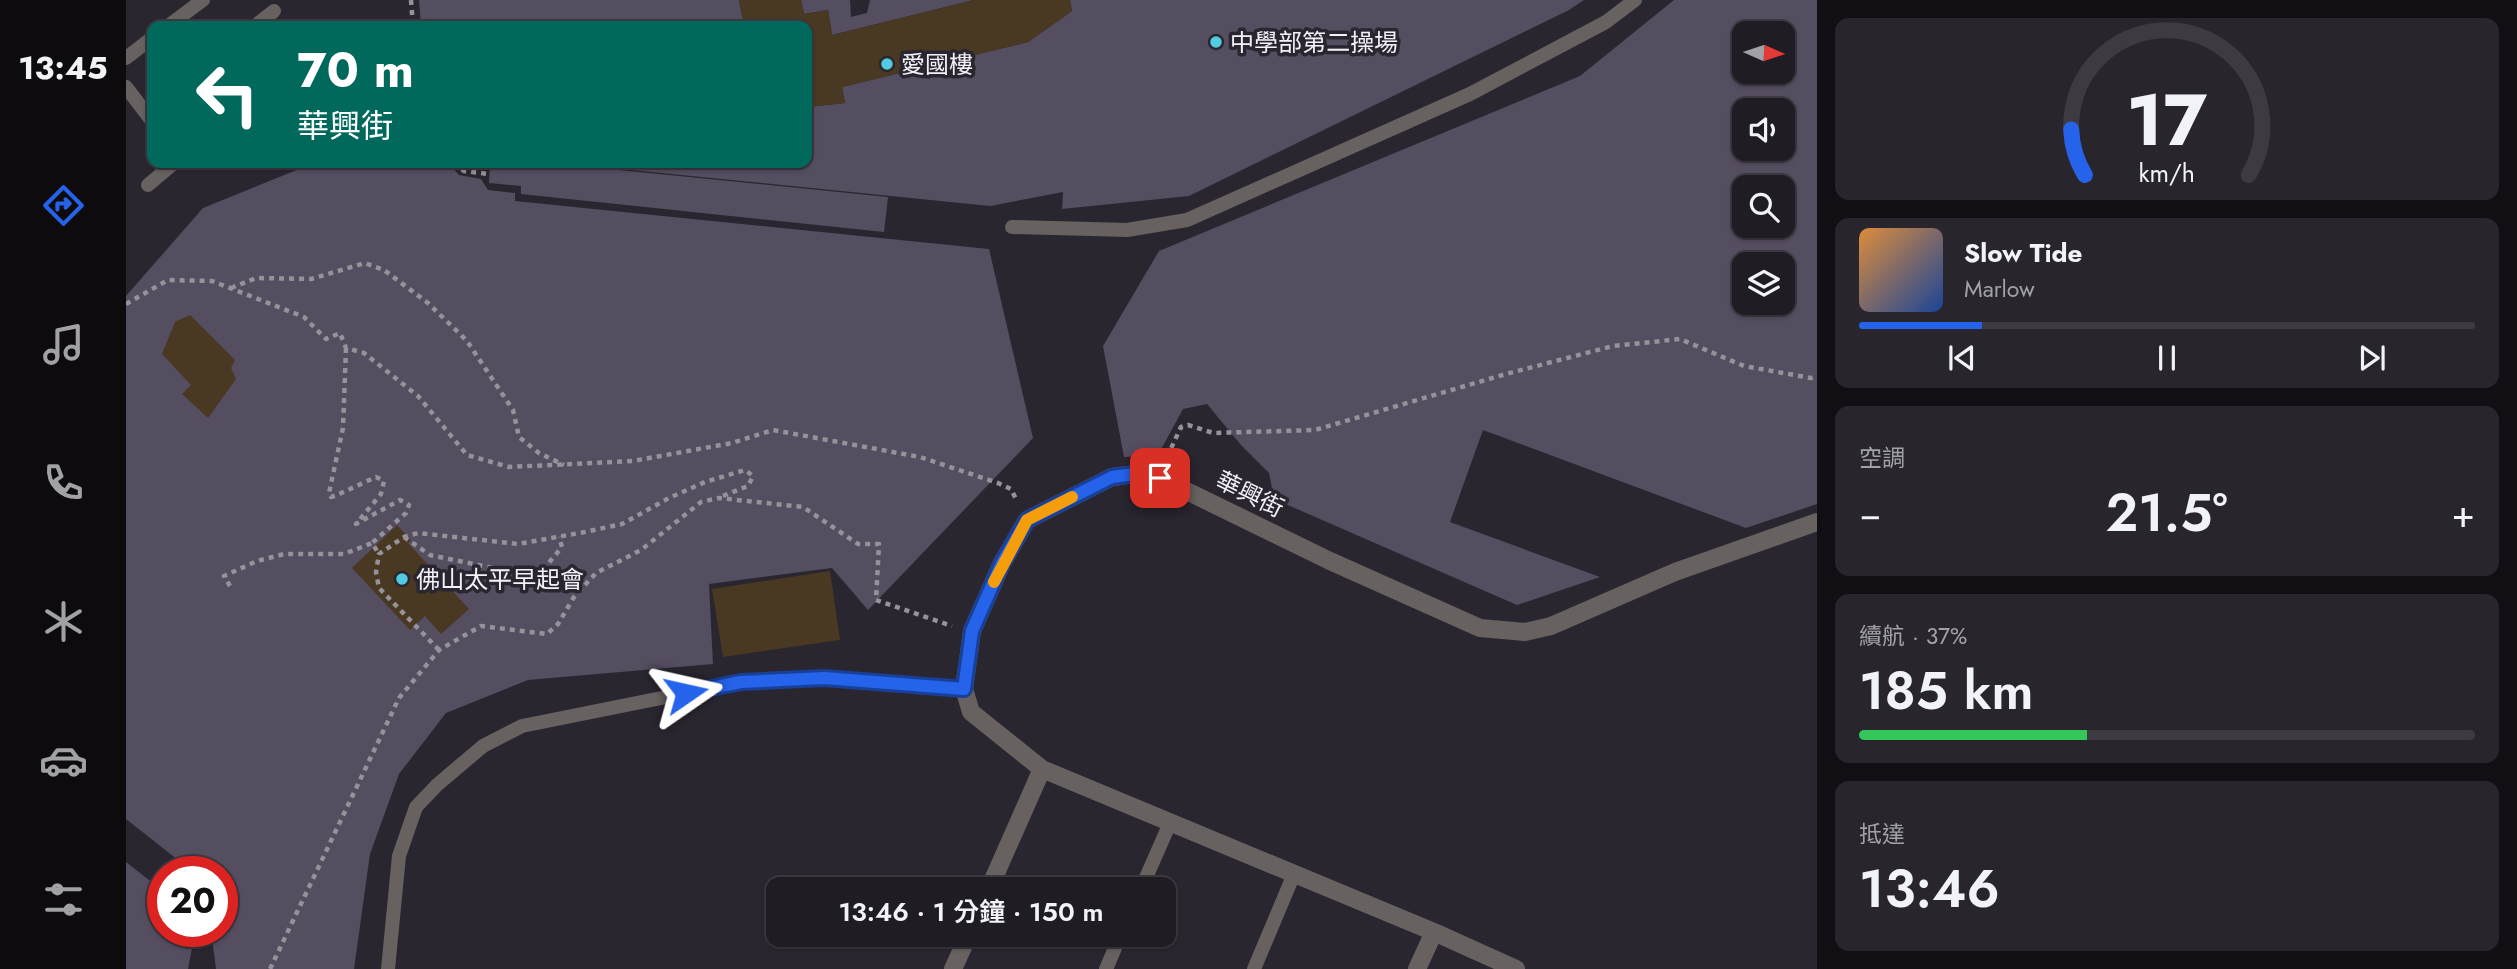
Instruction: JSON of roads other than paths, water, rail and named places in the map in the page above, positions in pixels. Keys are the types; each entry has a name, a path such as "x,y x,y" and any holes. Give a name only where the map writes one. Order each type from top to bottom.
{"street":[{"name":"華興街","path":"964,689 972,631 1002,563 1027,520 1112,477 1135,474 1160,478 1330,561 1480,628 1525,632 1550,626 1675,572 1817,522"},
{"path":"964,689 971,712 1041,769 1434,932 1516,969"},
{"path":"994,877 1041,769"},
{"path":"1417,969 1434,932"},
{"path":"953,969 963,947"}],"lane":[{"path":"175,21 203,0"},
{"path":"1012,227 1127,230 1187,220 1470,94 1606,22 1635,0"},
{"path":"261,21 274,11"},
{"path":"126,58 147,42"},
{"path":"126,87 147,110"},
{"path":"148,185 168,168"},
{"path":"388,969 399,856 416,807 437,785 483,746 522,726 741,682 824,678 964,689"},
{"path":"1146,877 1170,822"},
{"path":"1254,969 1294,874"},
{"path":"1106,969 1115,947"}],"place":[{"name":"中學部第二操場","path":"1216,42"},
{"name":"愛國樓","path":"887,64"},
{"name":"佛山太平早起會","path":"402,579"}]}
